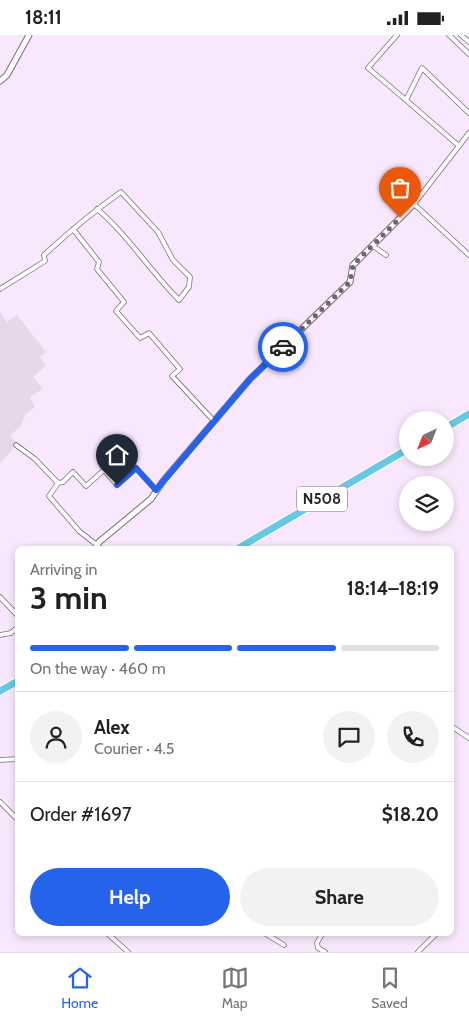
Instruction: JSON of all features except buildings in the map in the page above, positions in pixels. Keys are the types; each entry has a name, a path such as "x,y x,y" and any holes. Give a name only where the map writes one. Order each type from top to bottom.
{"highway":[{"path":"454,423 469,414"},
{"name":"N508","path":"242,546 399,454"},
{"path":"0,691 15,683"}],"street":[{"path":"0,81 7,75 29,35"},
{"path":"397,35 368,68 459,146"},
{"path":"449,35 469,54"},
{"path":"461,35 469,42"},
{"path":"406,100 422,68 469,113"},
{"path":"98,546 151,499 156,490 250,379 350,282 353,265 414,204 469,133"},
{"path":"0,289 45,261 44,255 97,209 121,191 158,232 173,260 190,277 189,287 179,300 160,281 112,222 97,209"},
{"path":"414,204 469,255"},
{"path":"73,229 100,261 97,269 124,302 116,311 140,338 149,333 180,369 172,376 214,421"},
{"path":"373,246 386,255"},
{"path":"16,445 35,459 58,483"},
{"path":"96,546 79,531 49,496 58,483 63,482 73,472 86,486 104,470 117,485 136,468 156,490"},
{"path":"0,597 15,613"},
{"path":"0,635 12,633 15,630"},
{"path":"454,728 469,738"},
{"path":"0,760 15,759"},
{"path":"0,802 15,817"},
{"path":"110,936 128,952"},
{"path":"269,936 284,945"},
{"path":"321,936 317,943 318,947 325,952"},
{"path":"418,952 434,936"}],"shaded area":[{"path":"0,312 7,322 17,315 46,352 40,357 46,365 33,377 43,389 30,397 35,407 25,415 20,427 10,435 17,444 0,463"}],"way so far":[{"path":"283,347 350,282 353,265 400,218"}],"route":[{"path":"117,485 136,468 156,490 250,379 283,347"}]}
